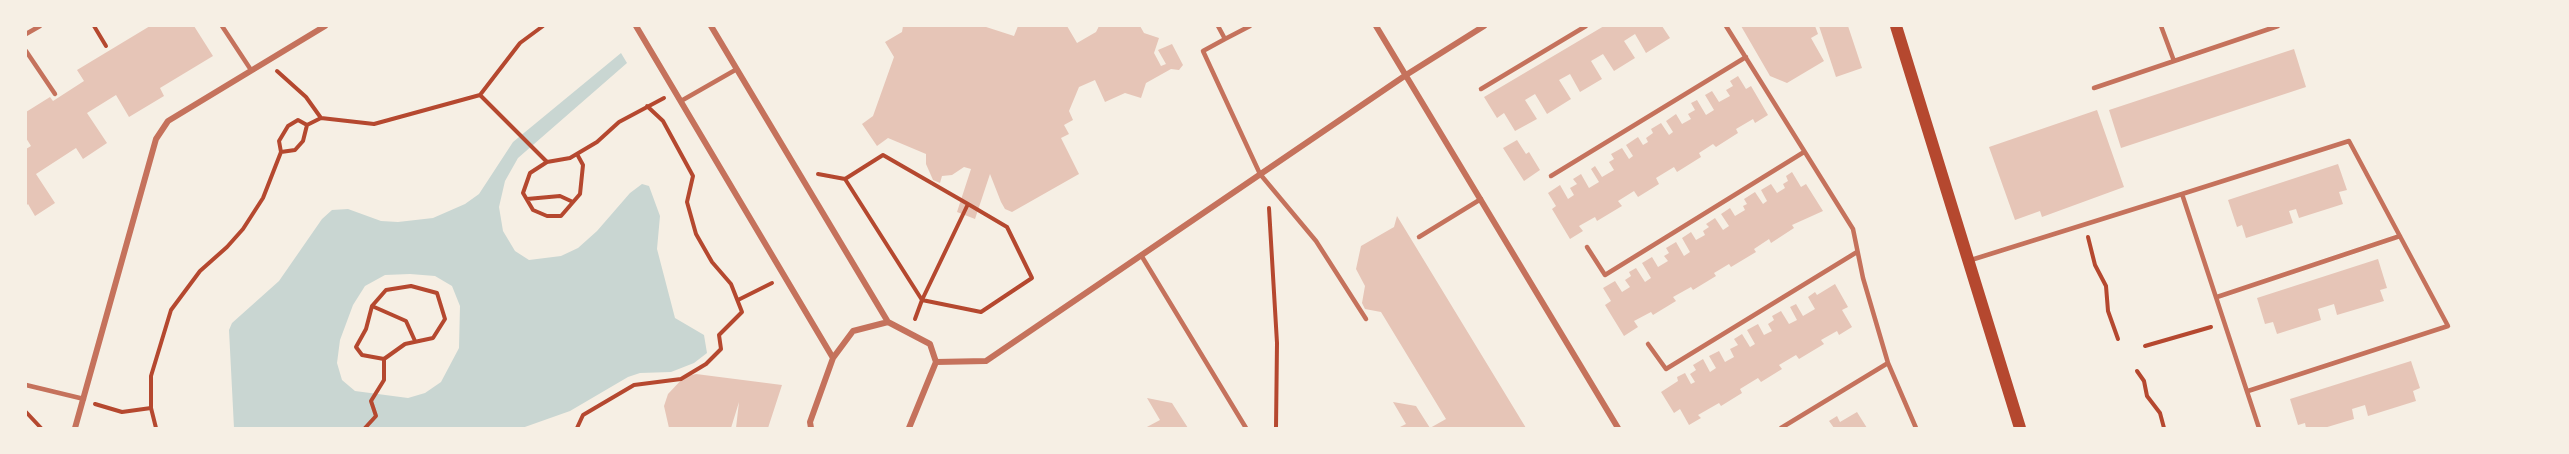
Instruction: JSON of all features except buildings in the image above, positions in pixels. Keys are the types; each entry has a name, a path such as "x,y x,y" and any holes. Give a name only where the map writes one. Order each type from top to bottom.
{"main road":[{"path":"1896,26 2020,429"}],"street":[{"path":"75,429 156,139 168,121 325,26"},
{"path":"636,26 833,358"},
{"path":"711,26 888,322 930,344 936,362 909,429"},
{"path":"1376,26 1618,429"},
{"path":"936,362 986,361 1406,75 1484,26"},
{"path":"811,429 810,422 833,358 853,331 888,322"}],"lane":[{"path":"26,34 40,26"},
{"path":"222,26 251,70"},
{"path":"1218,26 1225,39"},
{"path":"1251,26 1203,51 1260,174 1316,241 1366,319"},
{"path":"1481,89 1586,26"},
{"path":"1726,26 1852,229 1888,363 1916,429"},
{"path":"2161,26 2174,61"},
{"path":"2094,88 2278,26"},
{"path":"26,51 55,94"},
{"path":"1551,176 1746,57"},
{"path":"681,101 737,69"},
{"path":"1968,261 2349,141 2448,326 2248,391"},
{"path":"1587,247 1605,275 1804,152"},
{"path":"2182,194 2259,429"},
{"path":"1419,237 1481,199"},
{"path":"2217,297 2400,236"},
{"path":"1648,344 1666,369 1857,252"},
{"path":"1142,255 1246,429"},
{"path":"1780,429 1888,363"},
{"path":"26,385 84,399"}],"path":[{"path":"94,26 106,46"},
{"path":"156,429 151,408 151,376 171,310 200,271 228,247 243,229 262,198 281,152 279,141 288,126 298,120 307,124 321,118 374,124 480,95 520,44 543,26"},
{"path":"264,62 306,97 321,118"},
{"path":"577,154 583,165 580,194 561,216 547,216 533,210 523,193 530,173 547,162 570,158 597,142 619,122 675,92"},
{"path":"480,95 547,162"},
{"path":"577,429 583,415 634,385 681,378 706,364 721,349 719,335 742,312 731,284 712,261 696,234 687,202 693,176 663,121 647,106"},
{"path":"281,152 295,150 303,141 307,124"},
{"path":"883,155 969,204 1007,227 1032,278 981,312 922,300 844,179 883,155"},
{"path":"527,199 560,196 573,202"},
{"path":"910,334 922,300 969,204"},
{"path":"1268,206 1273,245 1277,343 1276,429"},
{"path":"2084,225 2093,250 2095,265 2106,286 2108,311 2118,339"},
{"path":"738,300 784,276"},
{"path":"411,286 437,293 445,319 433,338 405,344 384,359 362,355 356,347 366,329 372,306 386,290 411,286"},
{"path":"372,306 406,321 416,341"},
{"path":"2145,345 2225,323"},
{"path":"365,429 376,416 371,401 384,380 384,359"},
{"path":"2137,371 2144,381 2147,396 2160,413 2163,429"},
{"path":"84,399 122,412 151,408"},
{"path":"26,412 41,429"}],"shaded area":[{"path":"621,53 627,63 518,158 505,181 499,207 503,231 515,251 529,260 561,256 578,248 597,231 630,193 642,184 649,186 660,216 657,249 675,318 704,335 707,353 694,363 671,372 640,373 628,377 570,411 522,428 234,428 229,330 232,323 279,281 322,219 332,210 348,209 381,221 398,222 433,218 465,204 479,194 513,142","holes":["385,275 435,276 452,286 460,306 459,348 441,382 425,393 408,398 355,391 342,380 337,363 340,340 353,305 365,286"]}]}
